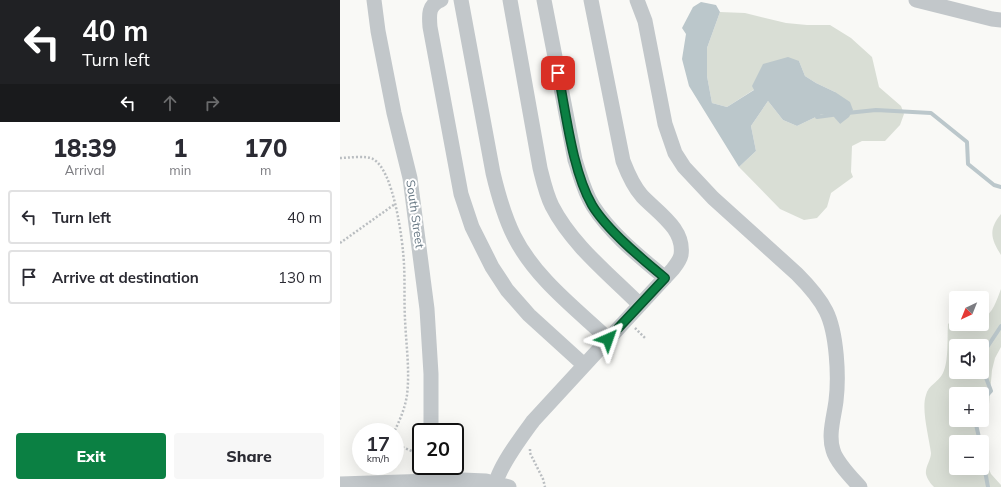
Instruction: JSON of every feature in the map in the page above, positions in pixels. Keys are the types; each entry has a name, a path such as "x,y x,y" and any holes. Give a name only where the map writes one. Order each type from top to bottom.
{"street":[{"name":"South Street","path":"374,0 378,31 393,106 410,178 427,309 431,374 431,423"},
{"path":"441,0 435,2 430,9 430,27 461,194 472,227 492,267 507,290 529,315 584,366"},
{"path":"461,0 498,196 514,236 532,264 548,283 608,339"},
{"path":"510,0 540,168 552,204 570,234 585,251 640,305"},
{"path":"544,0 575,160 592,205 606,223 638,255 665,278"},
{"path":"340,484 427,484 462,480 486,481 500,486 501,470 533,421 665,278 673,269 680,257 681,243 676,230 634,185 622,161 591,0"},
{"path":"637,0 645,21 666,124 675,153 684,167 713,198 797,274 810,288 826,312 832,328 837,374 836,400 831,429 833,450 836,458 860,487"},
{"path":"916,0 1001,20"}],"path":[{"path":"340,158 374,159 388,178 392,188 401,236 404,263 408,367 407,395 404,408 398,423"},
{"path":"340,243 395,204"},
{"path":"632,326 646,339"},
{"path":"530,443 530,453 545,487"}],"shaded area":[{"path":"701,2 716,5 720,12 707,48 707,76 712,103 727,107 754,90 752,86 763,64 788,57 799,61 805,76 850,102 853,110 849,117 840,124 834,117 822,114 797,126 783,120 768,101 751,126 756,151 739,167 689,86 682,59 686,34 682,28 693,7"},
{"path":"720,12 745,13 786,23 830,25 851,38 872,57 879,87 901,106 904,114 900,125 885,141 862,141 852,146 851,172 853,177 831,193 827,207 817,218 804,220 780,209 739,167 756,151 751,126 768,101 783,120 797,126 822,114 835,117 840,124 835,92 805,76 799,61 727,107 712,103 707,76 707,48"},
{"path":"1001,214 1001,255 992,234 994,225"},
{"path":"1001,289 1001,347 995,358 992,370 989,404 989,387 949,387 949,427 978,427 977,435 949,435 949,475 989,475 989,470 1001,487 934,487 928,480 926,474 931,453 924,408 927,392 941,376 945,368 948,324 949,323 949,331 989,331 989,314"}],"waterway":[{"path":"847,113 876,110 931,113 967,142 968,164 994,185 1001,187"},
{"path":"817,117 832,115"},
{"path":"989,344 1001,326"},
{"path":"986,379 991,391 989,393"},
{"path":"977,427 978,435"},
{"path":"986,475 988,487"}],"route":[{"path":"558,73 575,160 592,205 606,223 638,255 665,278 608,339"}]}
